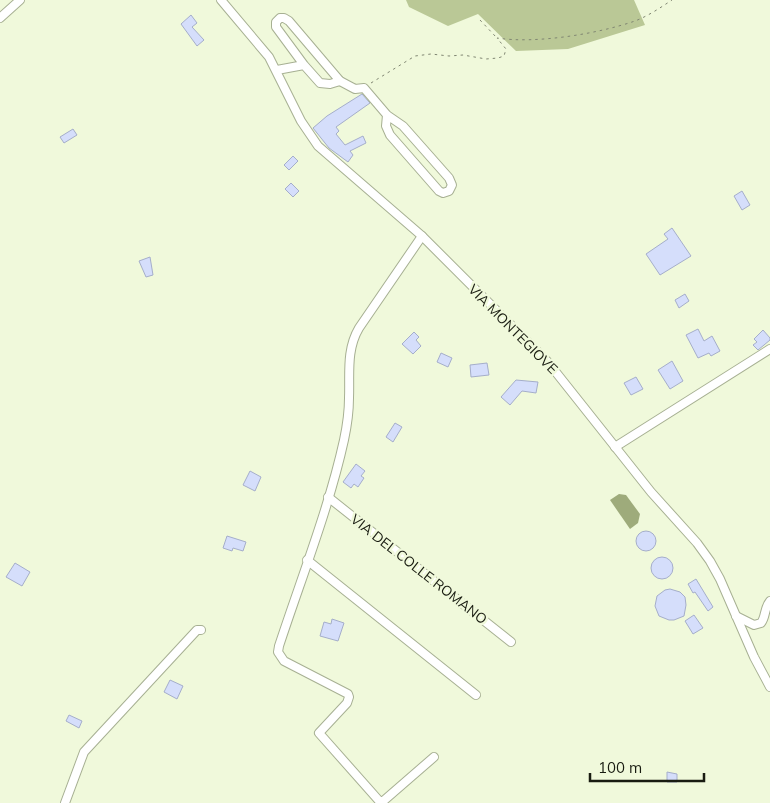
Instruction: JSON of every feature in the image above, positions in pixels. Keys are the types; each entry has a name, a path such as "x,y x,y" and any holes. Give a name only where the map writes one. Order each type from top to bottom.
{"street":[{"path":"0,18 20,0"},
{"name":"VIA MONTEGIOVE","path":"221,0 265,51 277,70 297,115 314,141 324,152 422,236 550,365 651,492 691,536 720,579 770,687"},
{"path":"340,81 330,84 320,83 276,27 276,22 280,18 290,21 340,81 355,89 364,88 387,115 402,126 448,178 452,185 449,191 443,193 439,191 392,138 386,126 387,115"},
{"path":"277,70 304,65"},
{"path":"422,236 359,328 353,341 349,358 350,400 339,460 278,646 278,652 284,660 347,693 349,698 346,705 319,733 381,803 434,757"},
{"path":"615,448 770,349"},
{"name":"VIA DEL COLLE ROMANO","path":"328,497 511,642"},
{"path":"307,560 476,695"},
{"path":"736,616 754,624 761,623 766,606 770,601"},
{"path":"65,803 84,752 196,630 201,630"}],"path":[{"path":"497,38 542,40 604,30 635,20 655,11 672,0"},
{"path":"364,88 415,56 431,54 498,58 504,56 506,49 480,20"}],"shaded area":[{"path":"406,0 634,0 645,25 568,49 516,51 478,14 448,26 409,7"},
{"path":"619,494 626,495 640,514 638,523 630,529 610,500"}],"building":[{"path":"191,15 197,23 192,27 204,40 197,46 181,24"},
{"path":"362,94 370,103 336,127 339,131 336,134 345,145 363,136 366,143 350,151 353,155 348,162 329,148 313,128 327,116"},
{"path":"73,129 77,135 64,143 60,137"},
{"path":"293,156 298,161 289,170 284,165"},
{"path":"291,183 299,191 293,197 285,189"},
{"path":"742,191 750,205 742,210 734,196"},
{"path":"672,228 691,256 660,275 646,254 668,239 664,234"},
{"path":"150,257 153,275 146,277 139,261"},
{"path":"685,294 689,301 679,308 675,300"},
{"path":"698,329 704,341 712,336 720,351 711,356 709,353 698,358 686,335"},
{"path":"763,330 770,340 758,350 753,345 757,342 754,339"},
{"path":"414,332 419,337 416,340 421,346 413,354 402,344"},
{"path":"441,353 452,358 448,367 437,362"},
{"path":"672,361 683,381 670,389 658,370"},
{"path":"487,363 489,375 471,377 470,365"},
{"path":"636,377 643,389 631,395 624,383"},
{"path":"516,380 538,382 536,393 522,391 510,405 501,397"},
{"path":"395,423 402,427 393,442 386,437"},
{"path":"356,464 365,471 361,476 364,478 358,487 354,484 351,488 343,482"},
{"path":"250,471 261,477 255,491 243,485"},
{"path":"642,531 650,531 656,537 656,545 650,551 642,551 636,545 636,537"},
{"path":"227,536 246,542 243,551 233,548 232,551 223,548"},
{"path":"662,557 670,560 673,568 670,576 662,579 654,576 651,568 654,560"},
{"path":"15,563 30,572 22,586 6,577"},
{"path":"696,579 713,607 708,611 688,584"},
{"path":"670,589 680,592 685,597 684,616 674,620 659,616 655,606 657,596"},
{"path":"694,615 703,628 693,634 685,621"},
{"path":"332,619 344,623 338,641 320,636 324,622 331,624"},
{"path":"170,680 183,686 177,699 164,692"},
{"path":"69,715 82,721 79,728 66,721"},
{"path":"667,772 677,774 677,782 667,782"}]}
